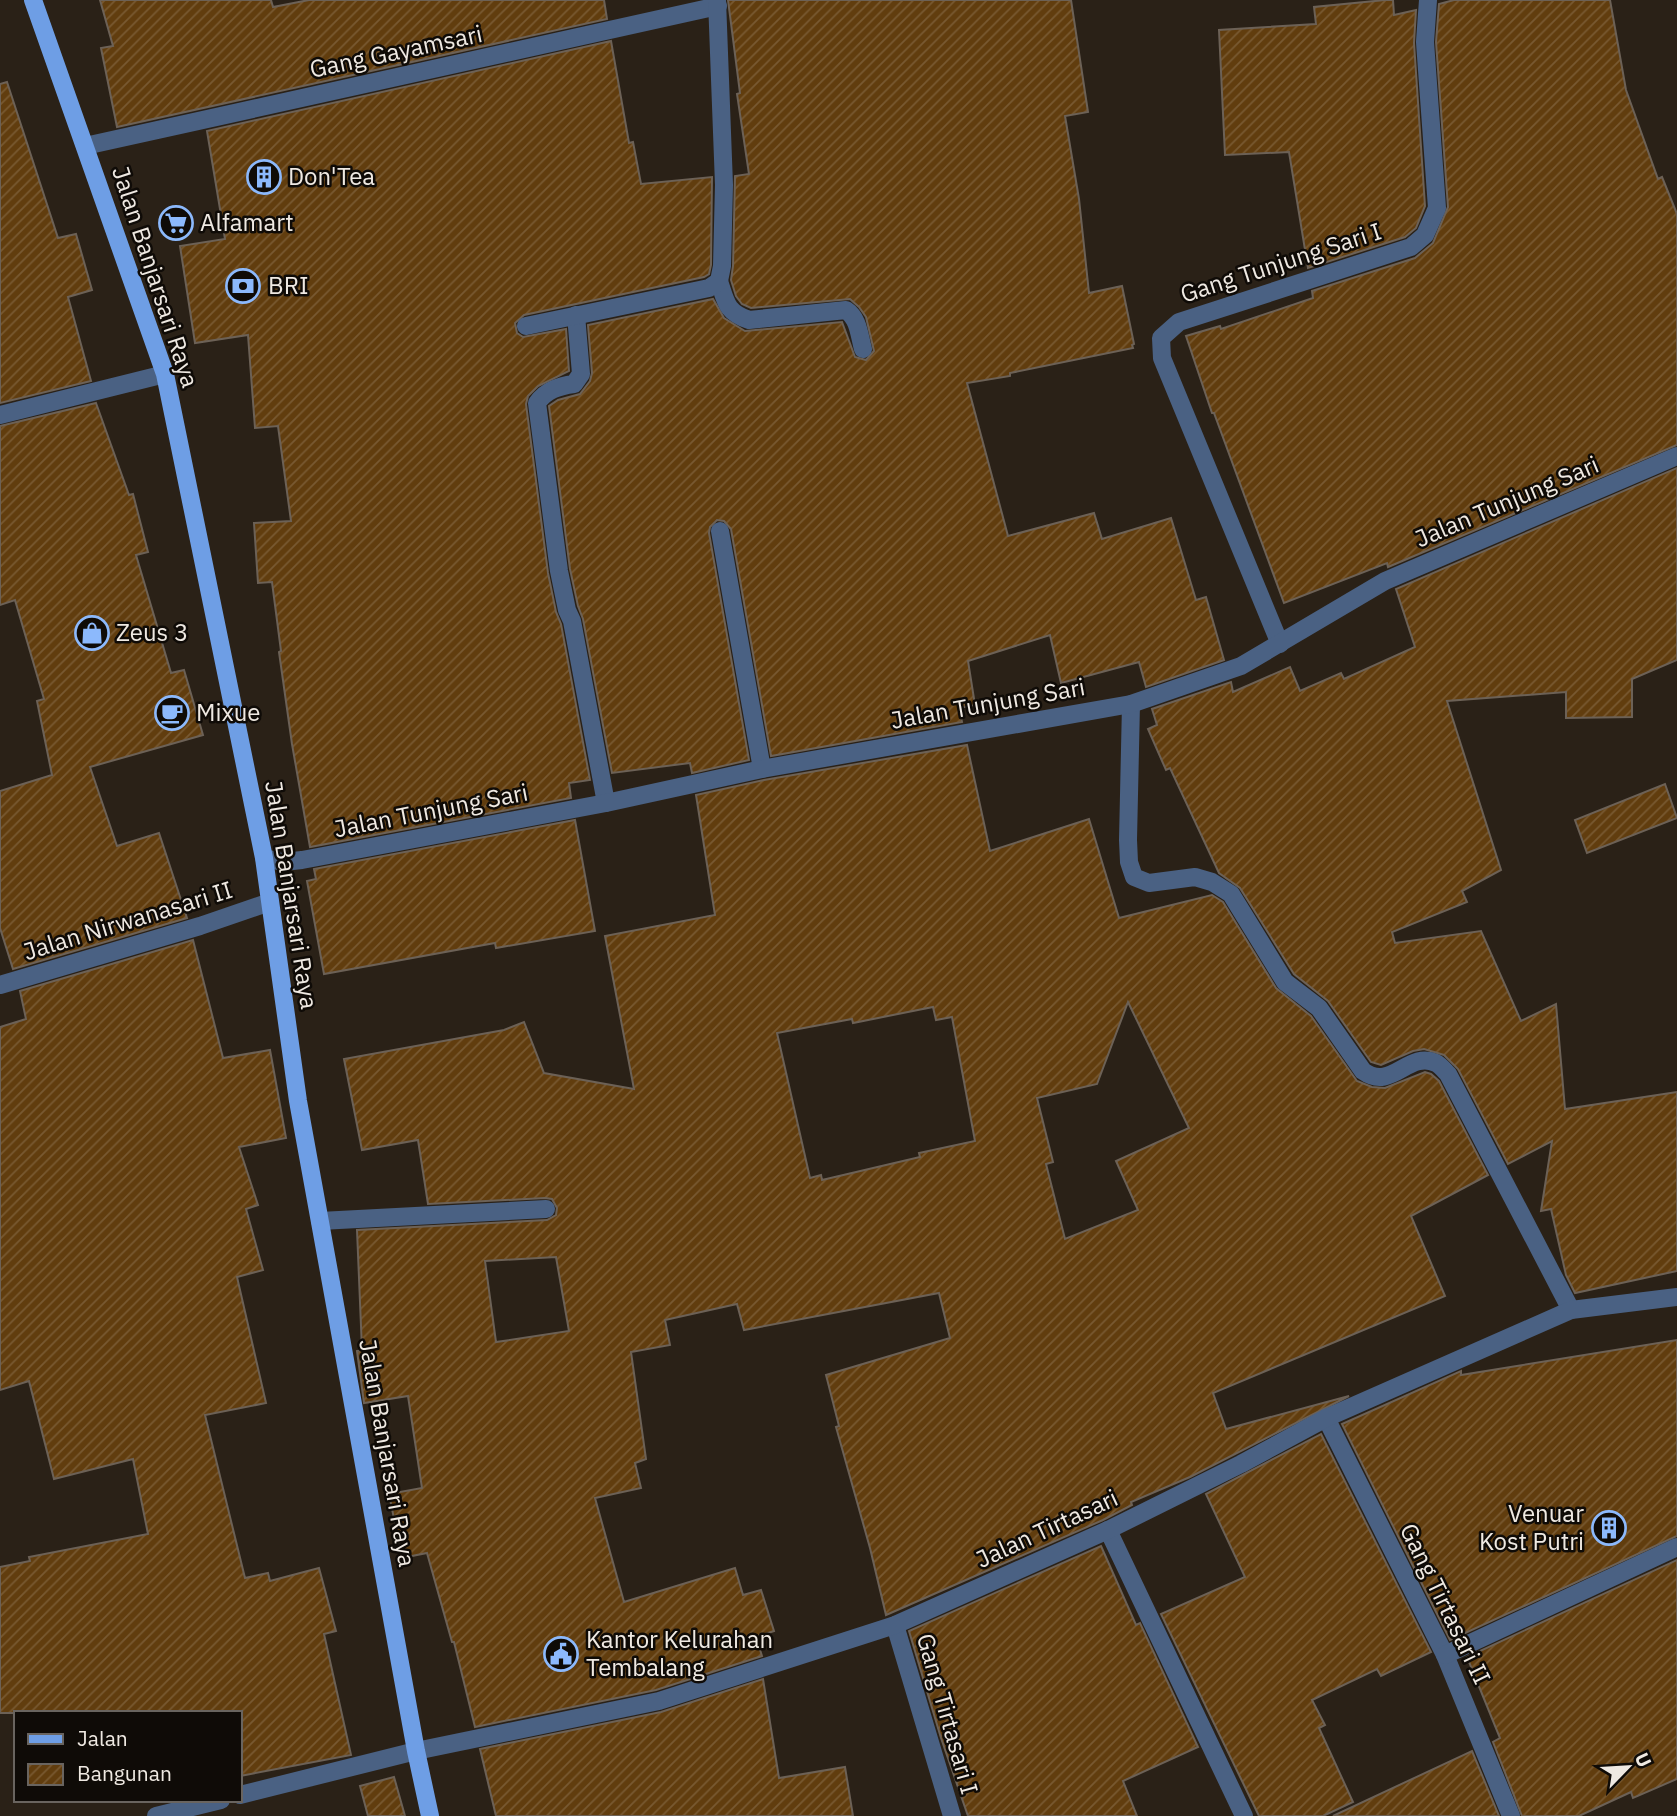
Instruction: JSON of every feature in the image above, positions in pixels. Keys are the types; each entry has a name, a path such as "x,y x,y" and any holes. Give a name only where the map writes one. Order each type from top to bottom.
{"main road":[{"name":"Jalan Banjarsari Raya","path":"33,0 165,374 264,858 298,1101 430,1816"}],"street":[{"name":"Gang Tunjung Sari I","path":"1280,644 1162,358 1161,338 1179,322 1411,247 1425,235 1437,208 1424,42 1428,0"},
{"name":"Gang Gayamsari","path":"85,146 717,3"},
{"path":"717,3 724,185 722,266 719,281 728,307 735,315 749,320 846,310 853,315 857,324 863,349"},
{"path":"526,326 709,288 719,281"},
{"path":"576,315 581,374 574,384 559,386 543,395 537,403 559,571 572,621 606,803"},
{"path":"0,415 165,374"},
{"name":"Jalan Tunjung Sari","path":"264,858 283,862 302,860 606,803 762,769 1131,704 1241,666 1385,581 1677,456"},
{"path":"720,531 762,769"},
{"path":"1131,704 1128,840 1129,862 1135,877 1149,883 1195,877 1212,882 1231,894 1285,982 1319,1008 1363,1071 1373,1078 1384,1077 1419,1061 1436,1063 1448,1074 1571,1310"},
{"name":"Jalan Nirwanasari II","path":"0,985 200,926 270,902"},
{"path":"320,1221 546,1209"},
{"name":"Jalan Tirtasari","path":"242,1795 416,1751 659,1702 895,1625 1108,1530 1326,1418 1571,1310 1677,1297"},
{"name":"Gang Tirtasari II","path":"1326,1418 1445,1655 1511,1816"},
{"path":"1108,1530 1244,1816"},
{"path":"1445,1655 1677,1547"},
{"name":"Gang Tirtasari I","path":"895,1625 952,1816"},
{"path":"156,1816 213,1802"}],"building":[{"path":"100,0 271,0 273,7 309,0 604,0 607,19 117,127 101,48 113,46"},
{"path":"728,0 1071,0 1088,112 1065,116 1079,199 1089,293 1122,286 1133,348 967,383 1008,536 1094,513 1102,539 1171,518 1196,600 1206,597 1224,660 1146,687 1139,662 1061,683 1050,635 968,661 975,705 959,708 962,722 771,756 731,529 724,521 717,520 710,527 709,533 749,760 692,773 690,763 612,773 583,619 570,569 549,406 558,400 580,394 590,381 592,373 588,325 713,299 724,318 745,331 842,322 855,357 866,360 874,351 866,317 850,299 751,308 742,304 736,296 731,280 735,176 749,174 737,94 740,93"},
{"path":"1393,0 1394,15 1416,10 1414,43 1425,206 1416,228 1405,237 1308,268 1289,152 1225,155 1219,30 1316,24 1314,7"},
{"path":"1454,0 1610,0 1626,90 1658,179 1662,177 1677,214 1677,445 1388,567 1387,563 1284,603 1212,413 1186,336 1220,326 1221,329 1313,298 1312,291 1415,258 1433,243 1448,207 1436,42 1439,4"},
{"path":"611,41 629,143 633,142 641,184 712,177 711,265 709,274 704,277 524,315 515,323 517,333 523,337 566,329 569,371 538,386 528,396 526,404 548,573 561,624 590,780 569,783 571,798 310,847 292,744 272,582 258,583 254,523 291,521 278,426 255,428 248,335 195,343 180,246 225,239 207,131"},
{"path":"7,82 58,238 76,234 92,290 68,297 91,381 0,403 0,84"},
{"path":"96,403 129,495 133,494 148,552 136,555 171,673 184,670 203,735 90,767 117,846 159,833 187,918 13,969 0,928 0,791 52,775 37,701 44,699 15,600 0,605 0,426"},
{"path":"1677,468 1677,660 1632,679 1632,717 1566,718 1566,692 1447,701 1501,870 1462,891 1467,902 1392,932 1395,943 1481,931 1521,1021 1556,1004 1565,1109 1677,1092 1677,1271 1575,1293 1566,1275 1551,1209 1541,1211 1552,1141 1508,1164 1458,1069 1444,1055 1424,1049 1381,1065 1371,1062 1328,1001 1294,974 1240,888 1219,873 1170,768 1166,770 1148,729 1157,725 1152,709 1231,682 1233,692 1290,667 1300,691 1341,673 1344,679 1415,647 1396,589"},
{"path":"967,745 990,851 1089,819 1119,918 1212,895 1223,902 1276,988 1311,1016 1357,1081 1372,1087 1385,1088 1425,1072 1439,1081 1488,1175 1411,1216 1445,1296 1213,1393 1226,1429 1349,1396 1190,1477 1131,1502 1132,1505 1103,1520 886,1615 836,1427 839,1426 826,1375 950,1338 939,1293 744,1330 737,1304 665,1320 670,1345 631,1352 646,1459 635,1463 641,1488 595,1498 624,1602 735,1568 743,1595 761,1590 774,1631 756,1637 762,1656 656,1690 475,1727 454,1642 427,1553 402,1558 389,1494 422,1488 408,1396 364,1403 357,1351 362,1350 357,1230 547,1220 556,1215 557,1208 552,1199 545,1198 428,1204 418,1140 362,1150 344,1059 504,1030 524,1022 544,1073 634,1089 605,936 715,915 696,795 764,780","holes":["1128,1002 1189,1128 1116,1161 1138,1210 1065,1239 1046,1164 1053,1162 1037,1098 1097,1084","933,1007 936,1020 952,1017 975,1141 919,1153 920,1157 822,1180 821,1175 810,1178 777,1033 852,1019 853,1023","556,1257 569,1331 496,1342 485,1261"]},
{"path":"1665,784 1677,818 1587,853 1575,820"},
{"path":"575,820 595,931 496,948 495,943 324,974 307,881 316,879 314,869"},
{"path":"193,940 223,1058 270,1050 286,1138 239,1147 258,1205 246,1209 263,1270 237,1277 266,1403 205,1415 245,1578 268,1573 270,1581 319,1568 336,1631 324,1634 351,1755 242,1776 242,1711 0,1713 0,1567 30,1561 29,1557 148,1534 133,1459 54,1479 29,1381 0,1390 0,1027 26,1019 20,991"},
{"path":"1677,1340 1677,1536 1450,1640 1342,1424 1461,1371 1461,1375"},
{"path":"1321,1434 1431,1652 1381,1676 1377,1669 1312,1700 1325,1725 1319,1728 1353,1802 1323,1816 1259,1816 1161,1614 1245,1577 1206,1494"},
{"path":"1101,1546 1136,1625 1140,1623 1198,1747 1123,1781 1137,1816 968,1816 909,1631"},
{"path":"1677,1560 1677,1779 1633,1798 1631,1792 1579,1816 1522,1816 1493,1742 1500,1738 1467,1657"},
{"path":"763,1679 779,1778 845,1767 853,1816 496,1816 480,1749 661,1712"},
{"path":"1472,1751 1499,1816 1333,1816"},
{"path":"394,1777 405,1816 368,1816 360,1786"}],"place":[{"name":"Don'Tea","path":"264,177"},
{"name":"Alfamart","path":"176,223"},
{"name":"BRI","path":"243,286"},
{"name":"Zeus 3","path":"92,633"},
{"name":"Mixue","path":"172,713"},
{"name":"Venuar Kost Putri","path":"1609,1528"},
{"name":"Kantor Kelurahan Tembalang","path":"561,1654"}]}
